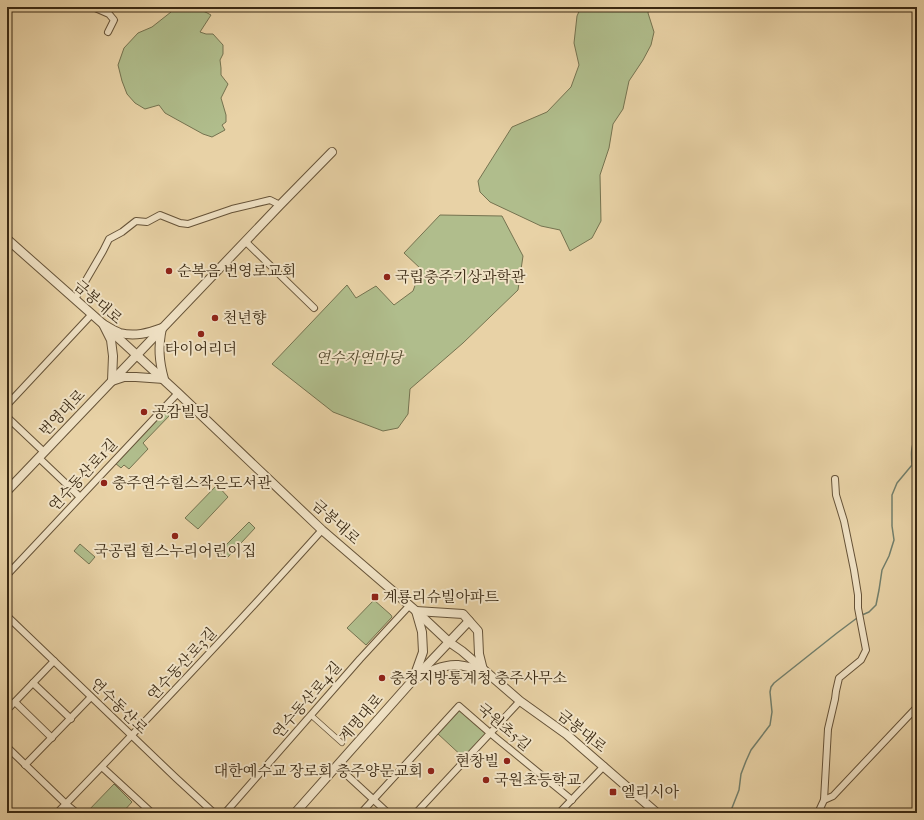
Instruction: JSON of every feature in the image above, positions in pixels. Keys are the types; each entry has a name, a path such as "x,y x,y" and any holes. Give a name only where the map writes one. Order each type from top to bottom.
{"street":[{"path":"93,7 109,14 114,20 108,32"},
{"name":"번영대로","path":"7,491 332,152"},
{"path":"75,299 109,239 122,232 136,221 147,222 160,215 180,223 188,224 232,209 270,200 280,205"},
{"name":"금봉대로","path":"7,239 137,355 322,530 416,611 449,642 520,701 566,734 658,813"},
{"path":"246,242 314,308"},
{"path":"7,405 92,314"},
{"path":"103,324 120,333 133,335 141,335 162,328 159,353 164,380 124,377 112,381 113,356 111,340 103,324"},
{"name":"연수동산로1길","path":"7,575 178,393"},
{"path":"7,417 80,497"},
{"path":"818,813 824,800 828,728 839,678 861,660 866,650 860,620 854,570 844,521 836,495 835,479"},
{"name":"연수동산로3길","path":"57,813 132,736 253,607 322,530"},
{"name":"연수동산로4길","path":"225,813 409,606"},
{"path":"416,611 463,614 478,631 479,654 483,670 459,665 451,665 427,672 413,680 422,652 422,632 416,611"},
{"name":"연수동산로","path":"7,616 214,813"},
{"name":"계명대로","path":"295,813 413,680 469,621"},
{"path":"7,710 54,661"},
{"path":"33,683 71,719"},
{"path":"26,766 91,697"},
{"path":"416,813 520,701"},
{"path":"15,702 52,738"},
{"name":"국원초5길","path":"361,813 459,706 572,800"},
{"path":"824,800 833,796 917,707"},
{"path":"313,717 342,743"},
{"path":"7,747 66,804 78,813"},
{"path":"337,766 388,813"},
{"path":"559,813 604,766"},
{"path":"102,767 152,813"},
{"path":"7,809 12,813"}],"green space":[{"path":"176,7 194,8 211,15 200,32 213,34 223,45 223,54 220,60 221,75 228,84 221,98 226,115 226,122 222,125 225,130 212,137 203,134 165,113 159,105 145,109 135,103 127,94 122,81 118,65 124,48 138,33 152,27"},
{"path":"581,7 649,7 648,13 654,32 651,45 629,81 623,109 613,124 609,148 600,175 601,221 592,238 570,251 560,230 541,226 490,202 480,192 478,181 512,127 547,112 571,87 579,65 574,43 577,16"},
{"name":"연수자연마당","path":"440,215 502,216 523,256 518,290 463,343 410,389 408,414 398,428 383,431 333,412 272,364 347,285 356,298 376,286 394,305 413,291 421,269 404,253"},
{"path":"166,409 171,414 143,443 148,449 129,469 124,465 121,468 115,463"},
{"path":"217,485 228,497 198,529 185,518"},
{"path":"249,522 255,528 228,557 224,557 219,552"},
{"path":"80,544 95,557 89,564 74,551"},
{"path":"374,600 392,617 366,645 347,628"},
{"path":"459,709 486,732 486,736 465,759 437,733"},
{"path":"114,784 132,802 122,813 86,813"}],"waterway":[{"path":"917,315 917,327"},
{"path":"862,615 869,612 876,605 882,570 889,556 894,540 892,526 892,495 897,483 912,465 912,449 917,433"},
{"path":"730,813 739,790 741,774 746,761 751,750 770,725 772,712 771,687 774,683 857,618"}],"place":[{"name":"순복음 번영로교회","path":"169,271"},
{"name":"국립충주기상과학관","path":"387,277"},
{"name":"천년향","path":"215,318"},
{"name":"타이어리더","path":"201,334"},
{"name":"공감빌딩","path":"144,412"},
{"name":"충주연수힐스작은도서관","path":"104,483"},
{"name":"국공립 힐스누리어린이집","path":"175,536"},
{"name":"계룡리슈빌아파트","path":"375,597"},
{"name":"충청지방통계청 충주사무소","path":"382,678"},
{"name":"현창빌","path":"507,761"},
{"name":"대한예수교 장로회 충주양문교회","path":"431,771"},
{"name":"국원초등학교","path":"486,780"},
{"name":"엘리시아","path":"613,792"}]}
